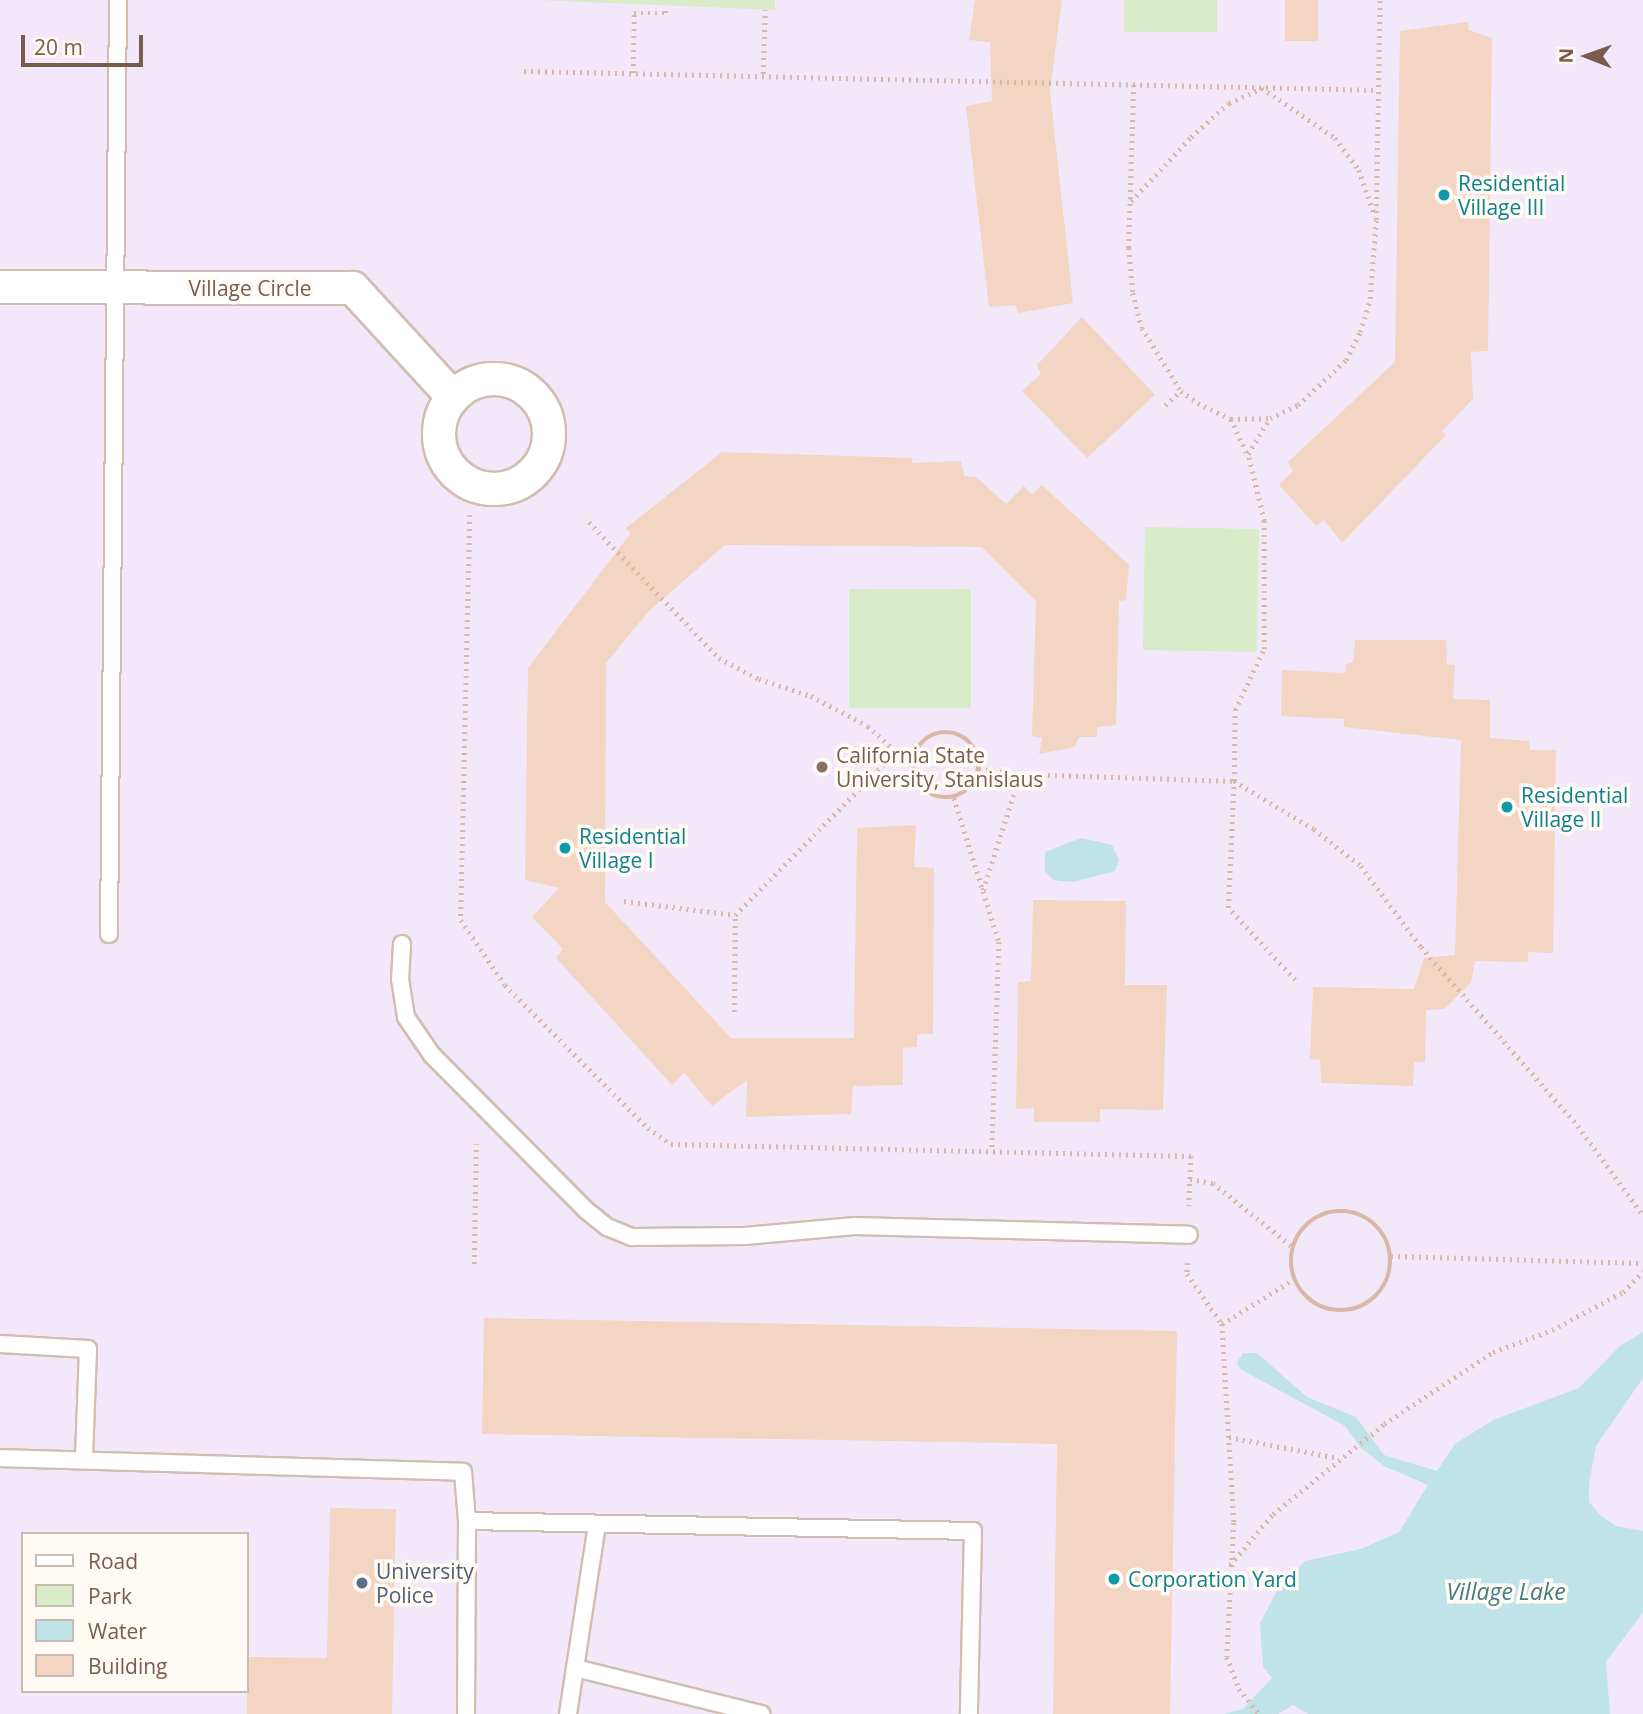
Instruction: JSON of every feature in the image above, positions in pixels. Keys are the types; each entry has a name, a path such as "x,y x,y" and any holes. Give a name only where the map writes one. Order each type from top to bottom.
{"street":[{"name":"Village Circle","path":"0,287 353,288 453,397"}],"lane":[{"path":"109,934 118,0"},
{"path":"402,944 400,979 407,1017 432,1055 586,1210 607,1227 632,1237 746,1236 855,1226 1189,1235"},
{"path":"0,1344 88,1349 84,1460"},
{"path":"0,1458 463,1472 467,1521 466,1714"},
{"path":"467,1521 973,1531 969,1714"},
{"path":"568,1714 597,1524"},
{"path":"575,1668 761,1714"}],"path":[{"path":"1134,85 1131,202 1133,293 1142,328 1181,390 1231,419 1270,418 1298,405 1346,360 1360,332 1370,299 1376,220 1380,0"},
{"path":"633,73 634,13 665,13 665,6"},
{"path":"763,74 765,10"},
{"path":"524,71 763,74 1378,90"},
{"path":"1131,202 1191,137 1229,103 1262,88"},
{"path":"1262,88 1335,138 1359,170 1376,220"},
{"path":"1165,405 1181,390"},
{"path":"1248,454 1270,418"},
{"path":"1231,419 1248,454 1264,521 1264,649 1235,710 1228,908 1295,980"},
{"path":"470,515 461,920 505,985 648,1128 671,1144 1191,1156 1187,1274 1222,1324 1234,1523 1227,1657 1239,1689 1259,1714"},
{"path":"589,522 719,658 759,679 811,696 867,726 913,767 926,792 954,798 970,789 979,769 975,747 957,733 946,732 925,739 913,767"},
{"path":"734,1012 735,915 896,752"},
{"path":"979,769 1020,774 1234,781 1314,829 1361,866 1420,947 1578,1126 1643,1215"},
{"path":"983,890 1020,774"},
{"path":"954,798 999,942 992,1151"},
{"path":"624,901 735,915"},
{"path":"474,1264 477,1144"},
{"path":"1190,1179 1213,1182 1293,1247"},
{"path":"1345,1210 1376,1224 1391,1256 1384,1286 1360,1307 1345,1311 1314,1303 1294,1279 1293,1247 1311,1220 1345,1210"},
{"path":"1391,1256 1643,1263"},
{"path":"1230,1566 1273,1514 1384,1424 1493,1352 1552,1330 1623,1292 1643,1270"},
{"path":"1222,1324 1294,1279"},
{"path":"1229,1437 1339,1458"}],"shaded area":[{"name":"California State University, Stanislaus","path":"0,0 1643,0 1643,1714 0,1714"}],"green space":[{"path":"538,0 775,0 775,10"},
{"path":"1124,0 1217,0 1217,32 1124,32"},
{"path":"1145,527 1259,529 1257,652 1143,650"},
{"path":"849,589 971,589 971,708 849,708"}],"water":[{"path":"1081,838 1112,845 1119,860 1115,871 1073,882 1053,880 1045,871 1045,852"},
{"name":"Village Lake","path":"1643,1332 1643,1378 1596,1446 1589,1484 1589,1502 1601,1516 1616,1526 1643,1531 1643,1612 1606,1662 1610,1714 1308,1714 1293,1705 1278,1714 1223,1714 1243,1709 1272,1678 1263,1667 1260,1623 1278,1589 1305,1561 1361,1549 1399,1532 1428,1485 1384,1466 1361,1448 1345,1426 1240,1369 1237,1362 1243,1353 1257,1353 1307,1397 1356,1417 1384,1455 1437,1471 1455,1444 1493,1420 1579,1388 1620,1346"}],"building":[{"path":"975,0 1062,0 1050,91 1073,303 1018,313 1015,305 989,307 966,106 992,101 990,42 969,40"},
{"path":"1285,0 1318,0 1318,41 1285,41"},
{"name":"Residential Village III","path":"1468,22 1469,30 1492,38 1488,351 1471,352 1473,399 1442,431 1446,435 1342,543 1324,520 1316,526 1279,485 1293,471 1288,462 1395,362 1400,31"},
{"path":"1082,317 1155,395 1087,458 1022,391 1041,374 1037,365"},
{"path":"722,452 912,458 912,463 961,461 964,476 976,477 1006,504 1024,486 1032,495 1042,485 1129,565 1126,600 1119,601 1116,725 1097,727 1097,737 1079,737 1075,747 1039,754 1042,738 1032,736 1036,601 982,547 725,545 649,611 606,663 605,902 731,1038 854,1038 857,828 916,825 914,867 934,868 933,1034 917,1034 917,1047 903,1048 903,1085 853,1086 851,1114 746,1117 747,1080 712,1106 684,1073 672,1085 556,958 563,949 532,917 559,888 525,880 528,668 630,534 626,528"},
{"name":"Residential Village II","path":"1355,640 1446,640 1447,664 1455,665 1453,699 1490,700 1490,738 1529,741 1530,750 1556,750 1553,953 1528,952 1528,962 1475,961 1471,983 1444,1009 1426,1010 1425,1062 1414,1062 1413,1086 1321,1083 1320,1060 1310,1059 1313,987 1414,989 1424,958 1455,955 1461,740 1344,727 1344,719 1281,716 1282,670 1345,673 1346,664 1353,662"},
{"path":"1033,900 1126,901 1125,985 1167,985 1163,1110 1100,1109 1100,1122 1034,1122 1034,1108 1016,1109 1018,982 1031,981"},
{"name":"Corporation Yard","path":"484,1318 1177,1331 1170,1714 1053,1714 1057,1444 482,1434"},
{"name":"University Police","path":"330,1508 396,1509 392,1714 247,1714 248,1657 327,1658"}],"place":[{"name":"Residential Village III","path":"1444,195"},
{"name":"California State University, Stanislaus","path":"822,767"},
{"name":"Residential Village II","path":"1507,807"},
{"name":"Residential Village I","path":"565,848"},
{"name":"Corporation Yard","path":"1114,1579"},
{"name":"University Police","path":"362,1583"}]}
